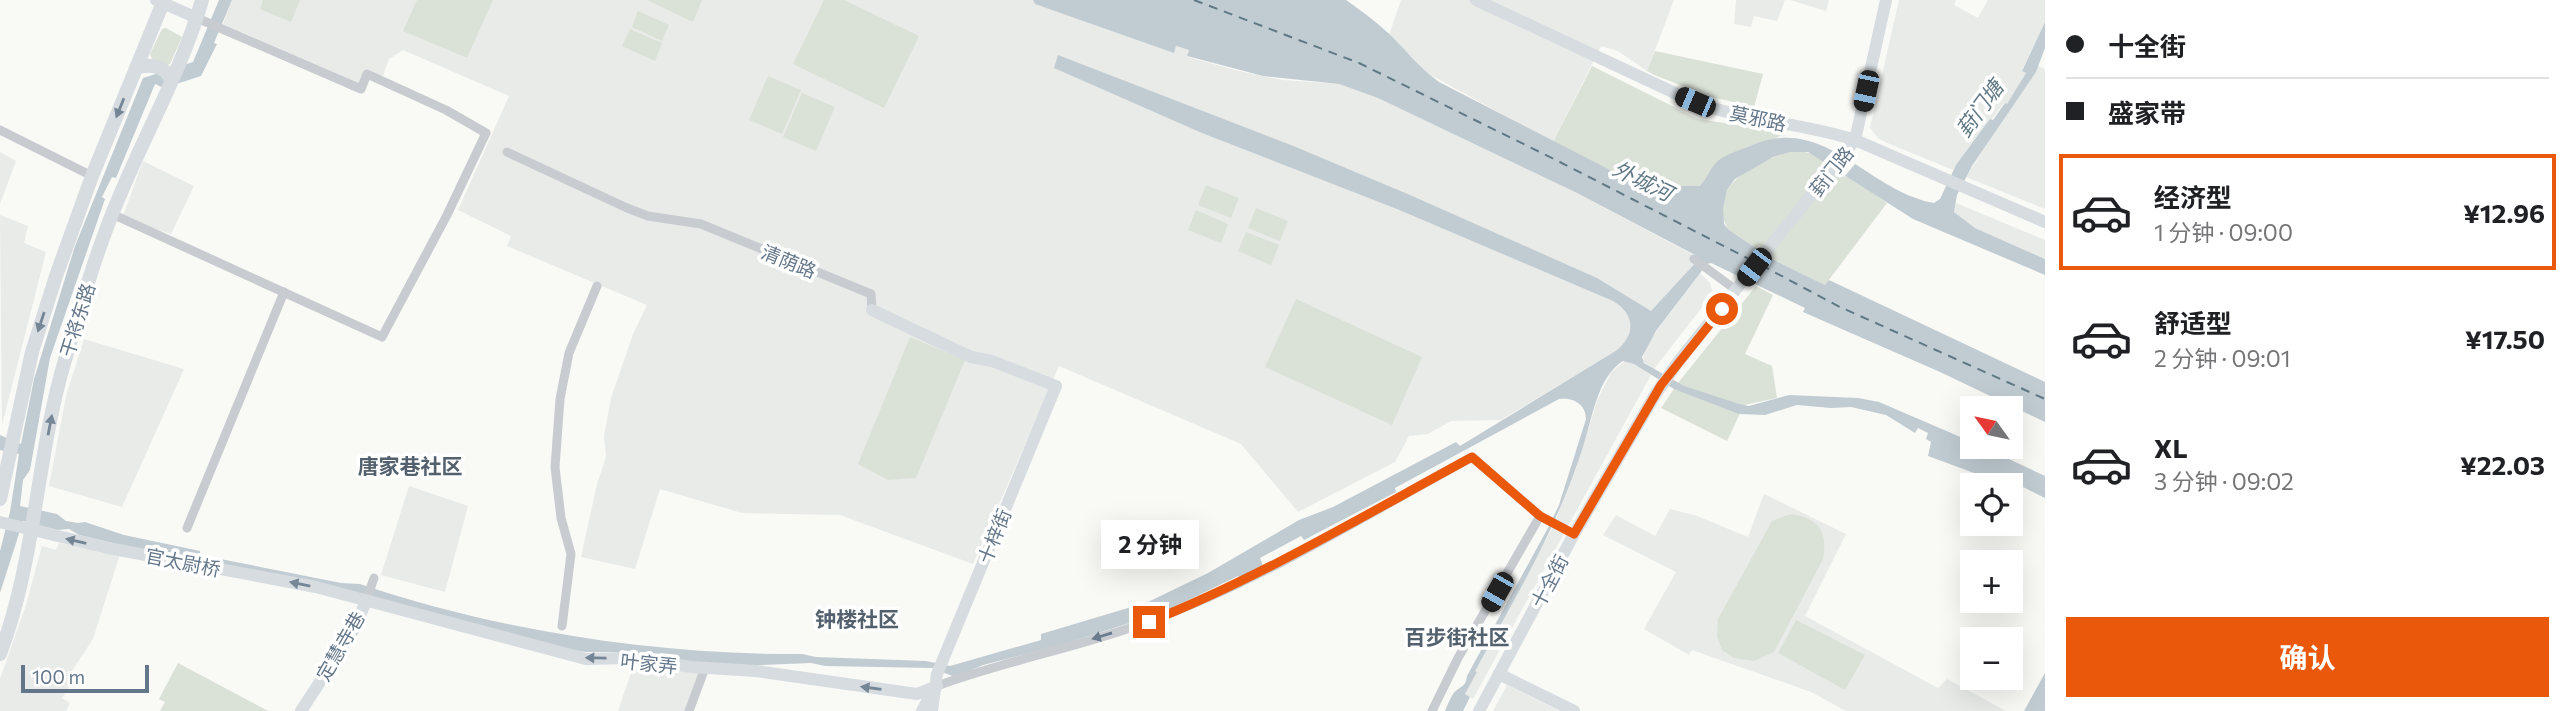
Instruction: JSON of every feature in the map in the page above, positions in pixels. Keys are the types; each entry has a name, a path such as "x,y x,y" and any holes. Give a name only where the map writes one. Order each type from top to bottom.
{"main road":[{"name":"干将东路","path":"0,654 20,591 64,363 112,214 166,80 201,20 202,0"},
{"name":"干将东路","path":"0,499 32,352 92,176 161,1"},
{"path":"136,68 146,64 166,80"}],"street":[{"name":"莫邪路","path":"1476,0 1708,107 1855,140 2045,222"},
{"name":"葑门路","path":"1769,247 1855,140 1886,0"},
{"path":"112,214 382,337 447,215 486,132 368,74 361,89 161,1"},
{"path":"0,130 92,176"},
{"name":"清荫路","path":"507,152 627,208 648,216 701,224 871,294 872,310 971,356 992,361 1056,386"},
{"name":"十全街","path":"1479,711 1574,534 1665,380 1769,247"},
{"path":"1694,259 1738,288"},
{"path":"562,626 571,554 561,518 555,467 560,399 569,353 597,286"},
{"path":"187,528 284,292"},
{"name":"十梓街","path":"932,711 942,661 1056,386"},
{"path":"937,680 971,674 1149,622 1189,606 1273,566 1472,457 1545,518 1574,534"},
{"path":"1432,711 1458,658 1545,518"},
{"name":"官太尉桥","path":"2,523 108,548 367,599"},
{"name":"定慧寺巷","path":"300,711 355,628 373,582"},
{"name":"叶家弄","path":"367,599 586,659 631,658 705,668 756,671 916,694 937,680"},
{"path":"689,711 705,668"},
{"path":"1499,674 1574,711"},
{"name":"十梓街","path":"922,711 937,680"}],"shaded area":[{"path":"219,0 232,0 214,43 217,44 201,76 164,88 155,84 116,178 112,177 102,197 105,199 50,358 30,470 23,480 20,506 57,514 66,521 85,522 124,535 200,551 200,555 341,583 360,584 467,615 578,637 690,650 926,661 950,666 1041,640 1041,634 1148,602 1208,573 1299,520 1333,507 1456,442 1460,446 1617,350 1630,331 1626,312 1613,301 1397,209 1202,133 1054,68 1058,55 1291,145 1410,195 1597,278 1651,311 1698,260 1697,256 1577,193 1378,98 1339,84 1263,76 1187,56 1189,50 1176,46 1174,53 1035,4 1033,0 1346,0 1383,28 1439,82 1616,173 1666,186 1700,186 1715,164 1726,156 1775,139 1800,139 1844,157 1910,196 1934,203 1940,199 1956,165 1990,119 1993,120 2005,103 2007,104 2026,73 2022,71 2045,22 2045,48 2036,72 1972,166 1957,195 1954,212 1975,228 2045,259 2045,275 1913,219 1808,152 1791,152 1773,157 1735,179 1727,190 1723,208 1724,224 1729,230 1772,259 1825,285 1829,280 2045,382 2045,422 2023,412 2023,396 1990,396 1803,312 1805,308 1711,263 1707,264 1656,331 1642,357 1644,363 1684,386 1749,406 1789,395 1858,398 1879,402 1960,437 1960,459 2009,459 2045,476 2045,498 2023,487 2023,473 1974,473 1928,456 1931,442 1926,439 1928,433 1918,428 1915,433 1886,415 1851,407 1797,405 1765,415 1739,414 1674,389 1634,364 1623,361 1614,368 1601,388 1573,477 1535,562 1475,671 1477,672 1465,694 1470,697 1463,711 1445,711 1453,694 1465,683 1559,505 1586,419 1584,409 1574,400 1559,399 1395,488 1396,492 1304,540 1301,536 1260,558 1264,568 1241,580 1238,576 1164,612 1061,645 983,665 955,677 932,668 825,666 811,663 715,667 613,652 585,652 532,643 79,535 69,529 57,530 23,521 0,593 0,551 10,512 19,454 0,450 0,435 21,444 34,379 75,246 143,78 193,62"},
{"path":"232,0 1033,0 1174,52 1176,46 1189,50 1188,57 1282,80 1340,84 1378,98 1577,193 1699,258 1617,350 1501,420 1451,421 1428,434 1409,436 1395,462 1298,512 1241,444 1059,366 973,564 840,515 742,513 660,489 635,569 581,557 597,484 606,457 604,436 611,398 633,334 647,305 507,246 511,236 458,210 509,96 403,50 389,59 383,76 367,71 361,84 223,24"},
{"path":"263,0 300,0 291,22 260,9"},
{"path":"417,0 493,0 467,58 403,31"},
{"path":"647,0 702,0 693,22"},
{"path":"824,0 844,0 919,36 884,108 793,64"},
{"path":"1401,0 1674,0 1647,71 1618,51 1601,46 1553,142 1425,72 1389,35"},
{"path":"1736,0 1785,0 1777,21 1754,16 1751,27 1734,24"},
{"path":"1790,0 1829,0 1826,11"},
{"path":"1899,0 1956,0 1954,5 1978,18 1988,0 2045,0 2045,22 2022,70 2026,73 2007,105 2004,103 1953,170 1885,142 1870,128"},
{"path":"638,11 669,25 662,41 632,27"},
{"path":"166,28 182,37 170,64 165,66 152,59 150,54 162,29"},
{"path":"630,29 662,43 655,61 622,46"},
{"path":"1655,51 1763,74 1754,107 1712,97 1654,75 1647,71"},
{"path":"1592,66 1698,119 1757,128 1786,136 1780,136 1701,186 1654,184 1616,173 1553,142"},
{"path":"2038,66 2045,69 2045,209 1966,177"},
{"path":"768,76 801,90 782,134 749,120"},
{"path":"802,93 835,107 816,151 783,137"},
{"path":"1798,151 1833,164 1887,203 1825,285 1772,259 1729,230 1722,215 1723,200 1740,176 1769,159"},
{"path":"0,152 16,161 0,204"},
{"path":"143,161 194,186 171,234 130,221 123,216"},
{"path":"1206,185 1239,198 1231,218 1198,205"},
{"path":"1956,203 2045,240 2045,259 1975,228 1954,212"},
{"path":"1256,208 1288,221 1280,241 1248,228"},
{"path":"1196,210 1228,224 1221,243 1188,230"},
{"path":"0,215 28,226 24,243 46,252 2,425"},
{"path":"1246,232 1279,245 1271,265 1238,251"},
{"path":"1700,273 1710,283 1713,293 1654,369 1643,361 1645,347"},
{"path":"1756,286 1773,295 1745,354 1772,366 1777,398 1744,405 1727,441 1661,408"},
{"path":"1296,299 1422,357 1392,425 1265,367"},
{"path":"910,337 965,360 916,478 888,480 858,464"},
{"path":"84,339 184,369 122,507 49,486 66,396"},
{"path":"1625,361 1651,375 1473,699 1465,694 1476,673 1474,671 1553,527 1575,472 1597,401 1611,372"},
{"path":"409,486 468,506 445,592 381,575"},
{"path":"1764,494 1846,534 1805,616 1938,688 1947,679 1960,686 1960,690 1967,690 2006,711 1846,711 1811,692 1692,650 1689,655 1644,629 1676,572 1603,535 1616,515 1655,536 1670,509 1697,516 1748,537"},
{"path":"1791,514 1809,519 1819,528 1824,541 1823,559 1774,652 1754,661 1734,658 1722,650 1717,637 1718,619 1772,521"},
{"path":"59,543 120,554 93,639 69,675 74,680 62,698 70,703 66,711 0,711 0,679 26,605 42,546 56,550"},
{"path":"1796,620 1865,655 1845,690 1778,653"},
{"path":"178,663 268,711 160,711 165,702 159,699"},
{"path":"633,667 703,673 689,711 618,711"},
{"path":"2045,673 2045,711 2024,711"},
{"path":"1507,685 1559,711 1493,711"}],"pier":[{"path":"1835,148 1856,163 1844,177 1822,163"},
{"path":"1759,245 1773,256 1750,287 1735,278"}],"ferry route":[{"path":"1194,0 1359,63 1753,261"},
{"path":"1761,265 1840,307 2045,399"}],"district":[{"name":"唐家巷社区","path":"410,465"},
{"name":"钟楼社区","path":"857,618"},
{"name":"百步街社区","path":"1457,636"}],"route":[{"path":"1149,622 1273,566 1472,457 1540,516 1574,534 1661,385 1722,309"}],"water label":[{"name":"葑门塘","path":"1979,108"},
{"name":"外城河","path":"1643,180"}]}
